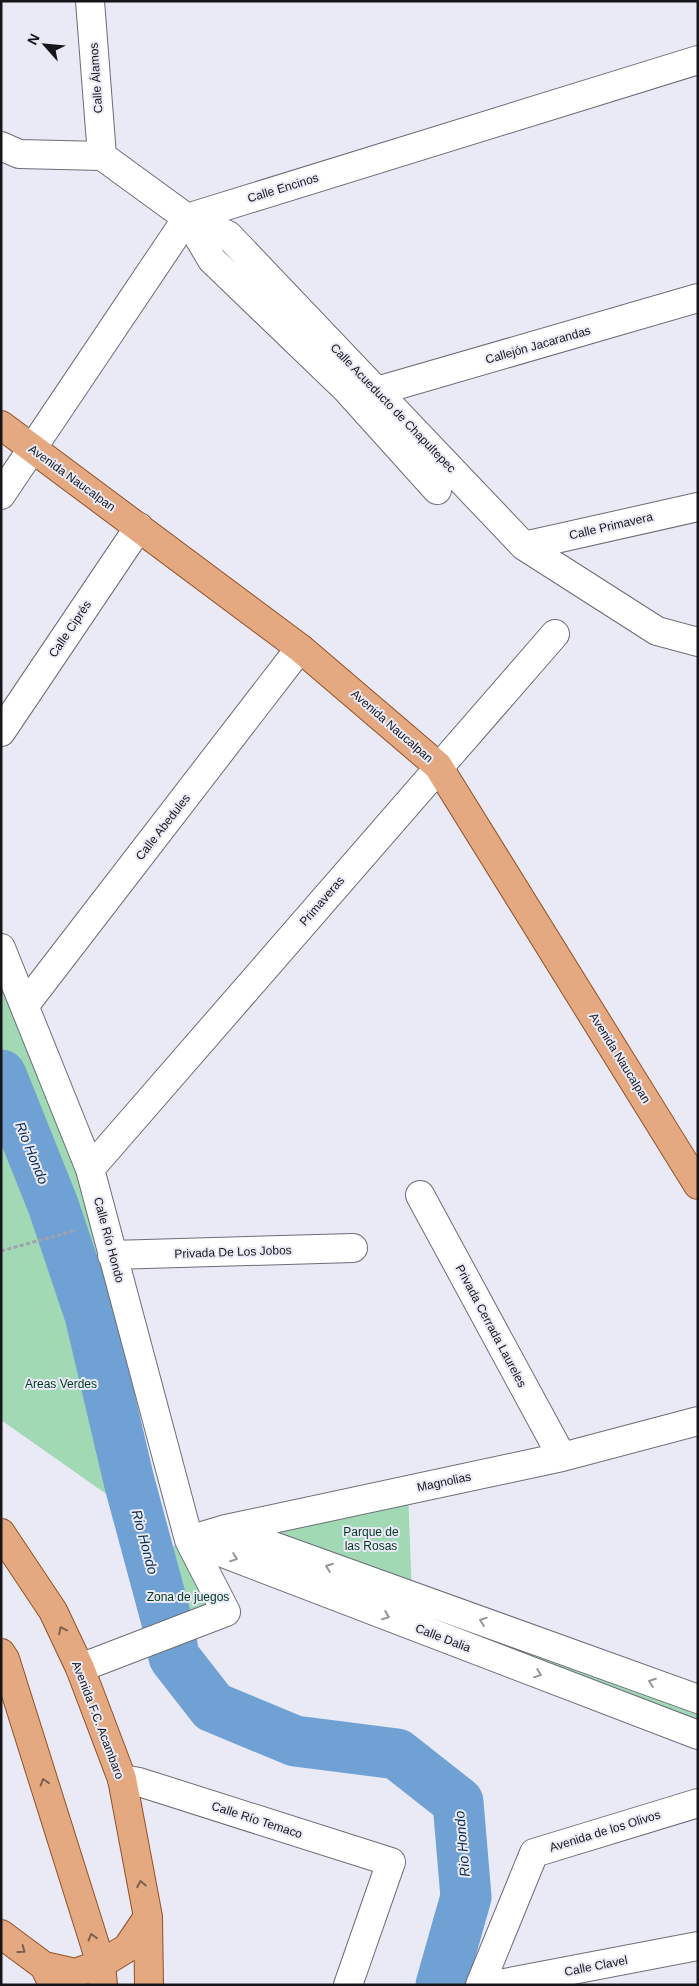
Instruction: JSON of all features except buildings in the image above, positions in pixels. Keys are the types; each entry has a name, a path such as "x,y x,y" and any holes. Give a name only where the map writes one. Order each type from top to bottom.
{"main road":[{"name":"Avenida Naucalpan","path":"1,425 31,449 139,526 300,648 438,766 698,1184"},
{"name":"Avenida F.C. Acambaro","path":"1,1533 52,1611 80,1668 122,1779 148,1918 150,1984"},
{"path":"1,1653 5,1659 102,1975"},
{"path":"102,1975 127,1948 148,1918"},
{"path":"1,1934 48,1975 75,1973 102,1975"}],"street":[{"name":"Calle Álamos","path":"90,1 102,156"},
{"name":"Calle Encinos","path":"187,218 698,60"},
{"path":"1,146 19,154 102,156"},
{"name":"Calle Acueducto de Chapultepec","path":"102,156 187,218 228,235 524,546 657,631 698,642"},
{"path":"1,495 187,218 212,260 346,389 437,490"},
{"name":"Callejón Jacarandas","path":"377,391 698,298"},
{"name":"Calle Primavera","path":"524,546 698,507"},
{"name":"Calle Ciprés","path":"1,732 139,526"},
{"name":"Primaveras","path":"90,1169 438,766 555,634"},
{"name":"Calle Abedules","path":"25,1005 300,648"},
{"name":"Calle Río Hondo","path":"1,948 90,1169 189,1540 226,1612 80,1668"},
{"name":"Privada Cerrada Laureles","path":"420,1195 562,1457"},
{"name":"Privada De Los Jobos","path":"112,1255 353,1248"},
{"name":"Magnolias","path":"189,1540 226,1529 562,1457 698,1421"},
{"path":"226,1529 698,1699"},
{"name":"Calle Dalia","path":"189,1540 698,1735"},
{"path":"498,1659 508,1630"},
{"name":"Calle Río Temaco","path":"122,1779 148,1785 391,1862 348,1985"},
{"name":"Avenida de los Olivos","path":"480,1985 534,1853 698,1803"},
{"name":"Calle Clavel","path":"494,1985 698,1946"}],"path":[{"path":"1,1251 84,1228"}],"green space":[{"name":"Areas Verdes","path":"1,950 112,1255 129,1481 139,1517 1,1420"},
{"path":"408,1491 412,1596 698,1700 698,1734 190,1541 226,1612 170,1633 149,1556 189,1540"}],"waterway":[{"name":"Rio Hondo","path":"1,1075 53,1205 90,1315 129,1481 170,1633 174,1657 213,1707 295,1741 397,1754 458,1802 466,1897 441,1985"}],"park label":[{"name":"Parque de las Rosas","path":"371,1539"},
{"name":"Zona de juegos","path":"188,1597"}]}
